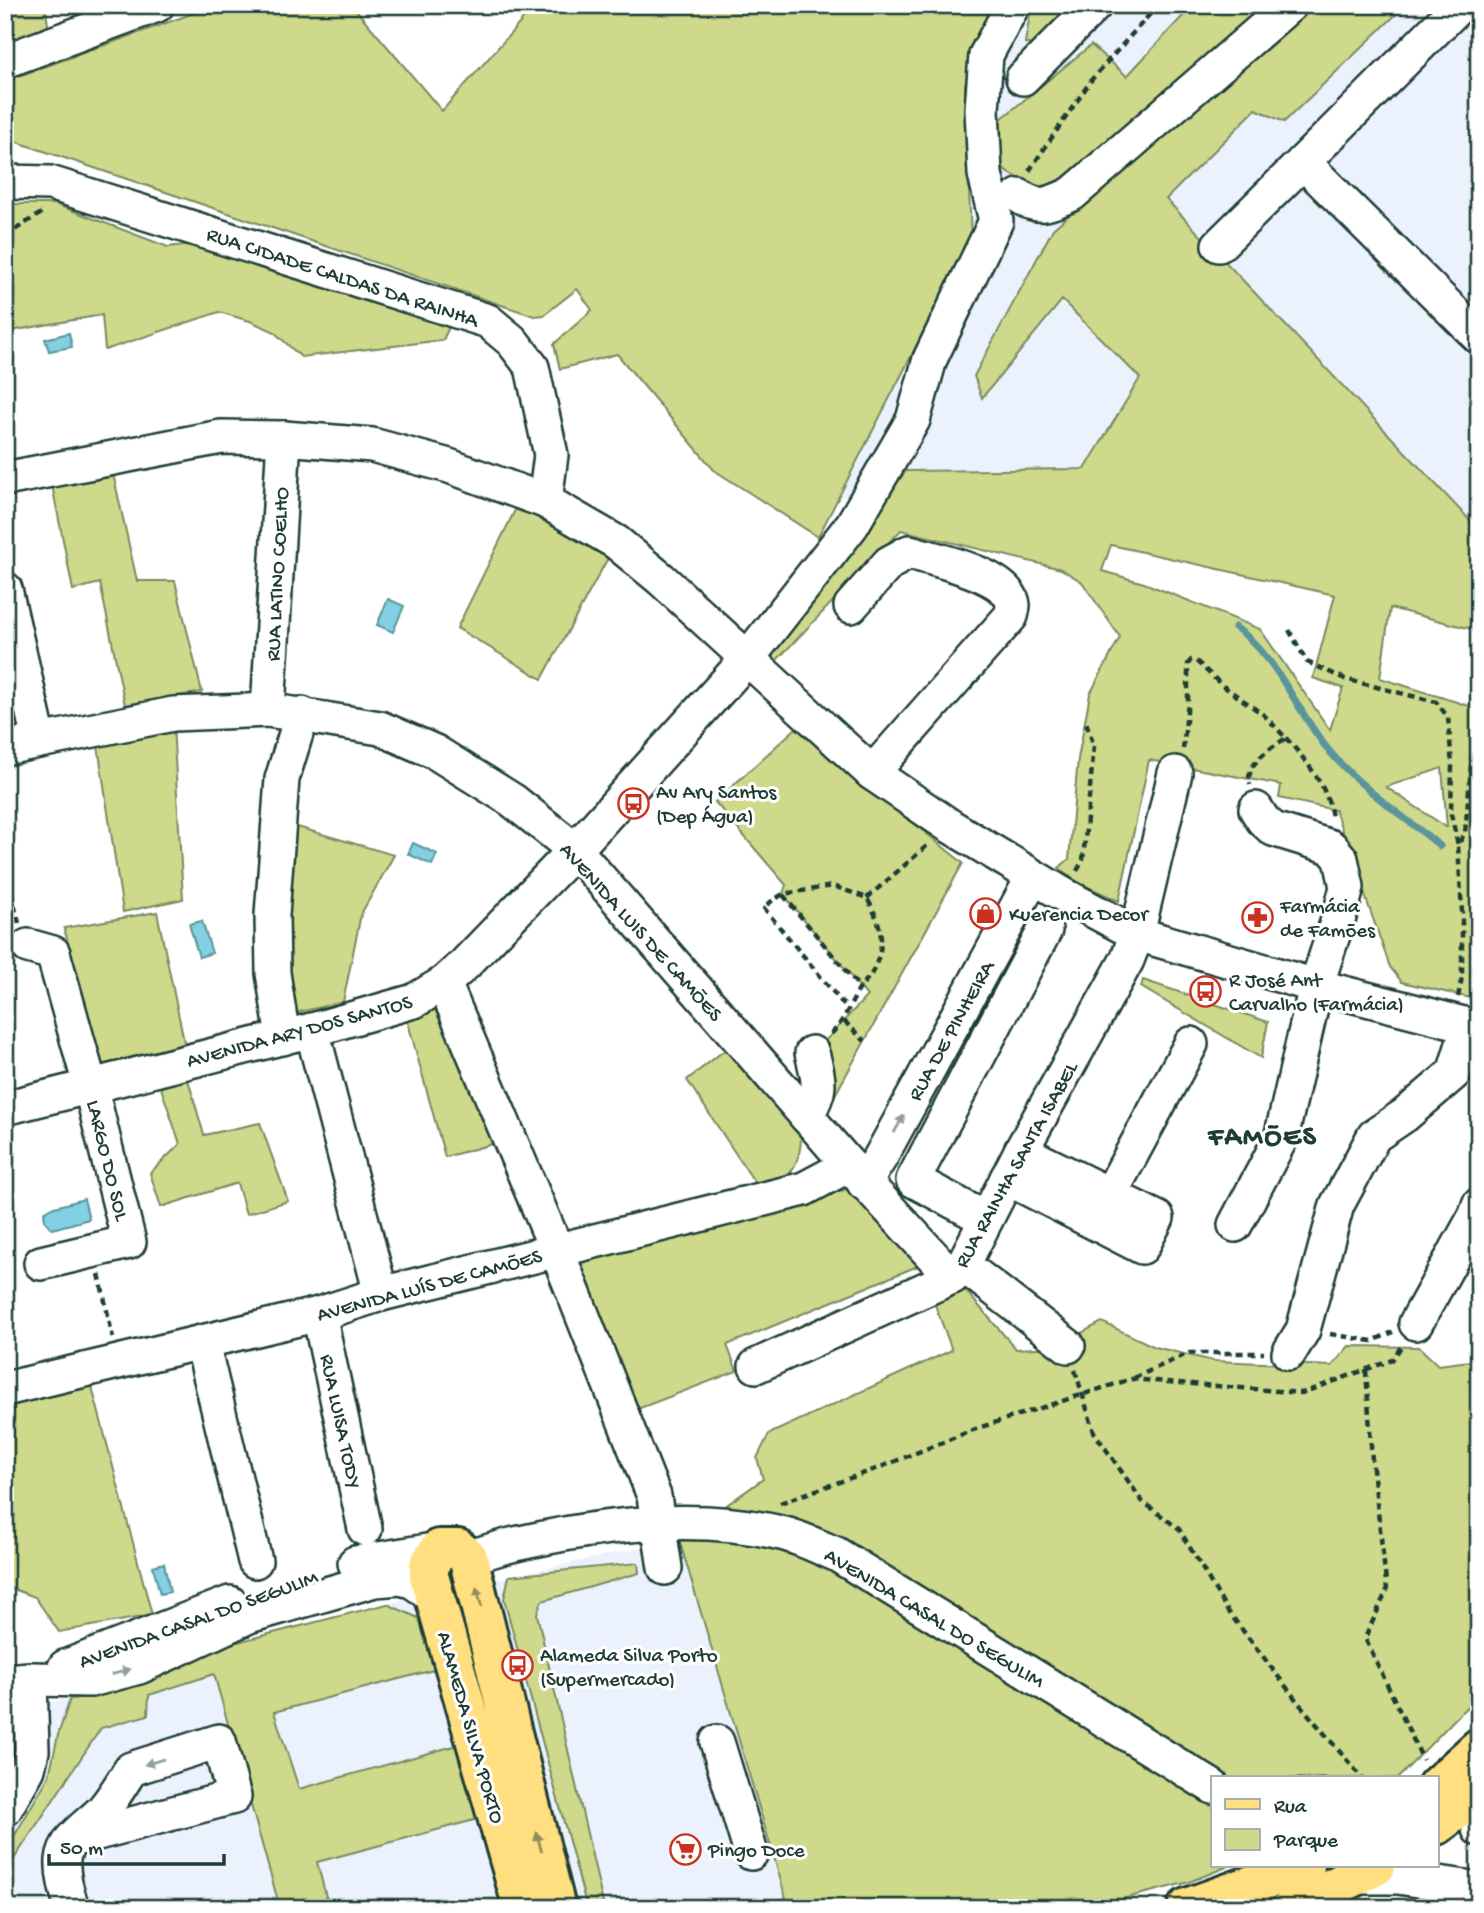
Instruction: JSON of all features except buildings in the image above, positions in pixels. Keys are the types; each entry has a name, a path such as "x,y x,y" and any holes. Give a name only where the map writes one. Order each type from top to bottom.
{"main road":[{"name":"ALAMEDA SILVA PORTO","path":"523,1908 429,1576 429,1565 454,1553 491,1640 556,1908"},
{"path":"449,1643 466,1657 480,1653 491,1640"},
{"path":"1431,1776 1479,1748"},
{"path":"1438,1824 1479,1793"},
{"path":"1213,1890 1297,1868"},
{"path":"1292,1908 1366,1872"}],"street":[{"path":"5,61 118,13 156,5"},
{"name":"AVENIDA ARY DOS SANTOS","path":"5,1108 298,1034 414,1001 444,983 466,964 575,850 747,659 852,525 913,420 930,359 996,221 985,174 982,109 986,55 1013,5"},
{"path":"1023,78 1096,5"},
{"path":"1019,197 1029,204 1045,205 1072,194 1290,5"},
{"path":"1219,244 1460,5"},
{"path":"1303,162 1479,337"},
{"name":"RUA CIDADE CALDAS DA RAINHA","path":"5,182 50,183 488,321 512,341 532,367 551,455 545,501"},
{"path":"5,479 221,437 284,438 372,445 449,466 545,501 616,542 661,579 872,773 1064,895 1137,934 1316,986 1467,1025 1454,1073 1405,1115 1374,1136 1337,1205 1296,1342"},
{"name":"RUA LATINO COELHO","path":"268,710 284,438"},
{"path":"851,606 889,563 909,552 952,563 985,576 1007,592 1013,604 1011,616 872,773"},
{"path":"5,589 39,740"},
{"name":"AVENIDA LUIS DE CAMÕES","path":"5,748 173,714 268,710 380,728 435,752 512,800 575,850 856,1174 957,1271 1068,1346"},
{"path":"302,714 282,779 272,915 273,972 298,1034 381,1294"},
{"name":"RUA RAINHA SANTA ISABEL","path":"756,1366 957,1271 1127,960 1137,934 1175,773"},
{"path":"1235,1225 1281,1138 1316,986 1347,887 1341,859 1331,848 1273,829 1263,821 1256,809"},
{"name":"RUA DE PINHEIRA","path":"856,1174 880,1158 1033,877"},
{"path":"986,1219 913,1181 1045,930"},
{"path":"23,932 53,953 90,1085"},
{"path":"444,983 556,1251 654,1496 665,1568"},
{"path":"1109,1195 1191,1044"},
{"path":"806,1116 818,1097 817,1070 812,1053"},
{"name":"LARGO DO SOL","path":"41,1263 129,1241 90,1085"},
{"path":"1014,1164 1109,1195 1157,1218 1142,1247 1014,1164"},
{"name":"AVENIDA LUÍS DE CAMÕES","path":"5,1389 319,1314 381,1294 856,1174"},
{"path":"1416,1323 1478,1212"},
{"name":"RUA LUISA TODY","path":"319,1314 365,1529"},
{"path":"202,1342 255,1561"},
{"name":"AVENIDA CASAL DO SEGULIM","path":"18,1680 95,1657 263,1590 371,1559 454,1553 567,1534 658,1523 742,1525 784,1533 836,1554 1211,1786"},
{"name":"AVENIDA CASAL DO SEGULIM","path":"18,1680 92,1680 127,1670 249,1616 375,1580 400,1578 412,1581 435,1597"},
{"path":"5,1809 28,1769 32,1751 18,1680"},
{"path":"717,1742 751,1853"},
{"path":"1479,1815 1479,1829"},
{"path":"71,1840 63,1857 64,1880 72,1908"},
{"path":"1366,1872 1479,1889"}],"path":[{"path":"1019,197 1018,187 1093,79 1158,5"},
{"path":"1289,630 1307,662 1345,679 1436,702 1448,717 1452,765 1451,814 1458,845 1462,977 1467,1025"},
{"path":"1175,773 1183,755 1188,664 1195,660 1223,686 1264,715 1315,774 1330,803 1336,853"},
{"path":"1064,895 1083,860 1094,746 1086,722"},
{"path":"1458,845 1465,833 1475,724"},
{"path":"1256,809 1248,779 1251,770 1260,756 1286,738"},
{"path":"867,898 950,825"},
{"path":"5,870 23,932"},
{"path":"849,1011 763,907 783,894 833,886 867,898 880,922 881,948 873,972 860,989 849,1011 844,1021 864,1041"},
{"path":"783,894 860,989"},
{"path":"94,1250 119,1362"},
{"path":"773,1505 978,1428 1131,1379 1189,1353 1296,1342 1372,1341 1416,1323"},
{"path":"1131,1379 1302,1393 1392,1360 1416,1323"},
{"path":"1068,1346 1094,1432 1142,1500 1179,1529 1227,1610 1297,1701 1360,1776"},
{"path":"1366,1370 1372,1460 1387,1590 1365,1638 1431,1776"}],"shaded area":[{"path":"994,5 1479,5 1479,631 1335,595 1111,545 881,506 839,495 971,240 965,84"},
{"path":"679,1539 789,1908 5,1908 5,1707 91,1697 147,1679 222,1646 402,1600"}],"green space":[{"path":"5,5 45,5 49,31 5,46"},
{"path":"216,5 352,5 442,111 526,16 532,5 994,5 965,84 971,240 818,537 714,470 617,354 560,369 554,344 592,310 577,289 544,315 534,316 5,138 5,81"},
{"path":"1038,5 1079,5 1037,47 1025,43 1030,14"},
{"path":"1193,5 1266,5 1059,181 1041,190 1005,171 994,145 1001,119 1091,45 1127,76"},
{"path":"1305,5 1406,5 1284,122 1256,109 1166,199 1479,530 1479,631 1390,608 1380,678 1479,709 1479,912 1471,907 1471,998 1402,982 1390,967 1335,810 1279,798 1281,785 1149,760 1119,901 1079,883 1059,868 1069,859 1078,759 1090,694 1120,637 1082,582 1061,569 901,530 776,661 769,652 906,471 1085,469 1140,378 1062,300 982,398 974,376 1053,229","holes":["1111,545 1335,595 1313,678 1343,688 1330,730 1260,629 1144,583 1102,571","1442,768 1447,827 1386,787"]},
{"path":"5,204 55,204 168,247 192,244 449,327 443,340 301,357 273,331 219,312 105,350 102,315 5,332"},
{"path":"112,469 137,581 175,581 202,692 125,705 100,583 73,590 51,480"},
{"path":"517,506 574,531 609,556 542,679 457,628"},
{"path":"173,724 183,899 123,912 98,746"},
{"path":"796,728 963,863 829,1106 823,1043 867,996 783,894 786,885 715,802"},
{"path":"287,824 394,855 361,914 343,1002 286,1015"},
{"path":"157,912 185,1046 101,1065 64,928"},
{"path":"1143,980 1268,1022 1261,1058 1141,987"},
{"path":"434,1007 496,1143 445,1157 407,1019"},
{"path":"726,1049 801,1137 795,1166 777,1181 757,1186 687,1080"},
{"path":"187,1076 204,1135 260,1123 288,1201 246,1214 237,1183 161,1207 150,1173 180,1144 160,1085"},
{"path":"852,1188 920,1265 727,1345 737,1371 635,1410 578,1260"},
{"path":"965,1290 1016,1349 1055,1347 1102,1322 1155,1347 1213,1361 1332,1366 1349,1346 1419,1347 1438,1365 1479,1360 1479,1694 1400,1776 1211,1776 1211,1868 1224,1868 1189,1882 1087,1908 758,1908 757,1905 786,1898 679,1539 763,1479 757,1458 769,1434 952,1350 934,1302"},
{"path":"91,1383 152,1615 59,1632 35,1597 5,1586 5,1404"},
{"path":"638,1563 639,1573 542,1601 537,1614 604,1908 587,1908 504,1599 509,1576"},
{"path":"387,1604 421,1619 437,1669 274,1712 299,1789 461,1744 478,1819 317,1862 329,1908 280,1908 214,1674 149,1695 148,1715 101,1728 12,1862 5,1859 5,1852 49,1776 58,1735 70,1699 91,1697 147,1679 222,1646"},
{"path":"1383,1901 1438,1908 1350,1908 1363,1902"}],"water":[{"path":"69,333 72,347 49,351 45,339"},
{"path":"388,599 404,606 393,632 377,625"},
{"path":"413,843 437,854 432,865 408,854"},
{"path":"202,921 212,953 199,957 189,924"},
{"path":"84,1199 89,1219 52,1229 45,1221 44,1212 51,1208"},
{"path":"164,1563 170,1592 160,1594 153,1566"}],"waterway":[{"path":"1235,627 1263,652 1315,732 1338,761 1440,846"}],"place":[{"name":"Av Ary Santos (Dep Água)","path":"633,803"},
{"name":"Kuerencia Decor","path":"986,913"},
{"name":"Farmácia de Famões","path":"1257,917"},
{"name":"R José Ant Carvalho (Farmácia)","path":"1206,991"},
{"name":"Alameda Silva Porto (Supermercado)","path":"517,1666"},
{"name":"Pingo Doce","path":"685,1849"}],"district":[{"name":"FAMÕES","path":"1263,1134"}]}
